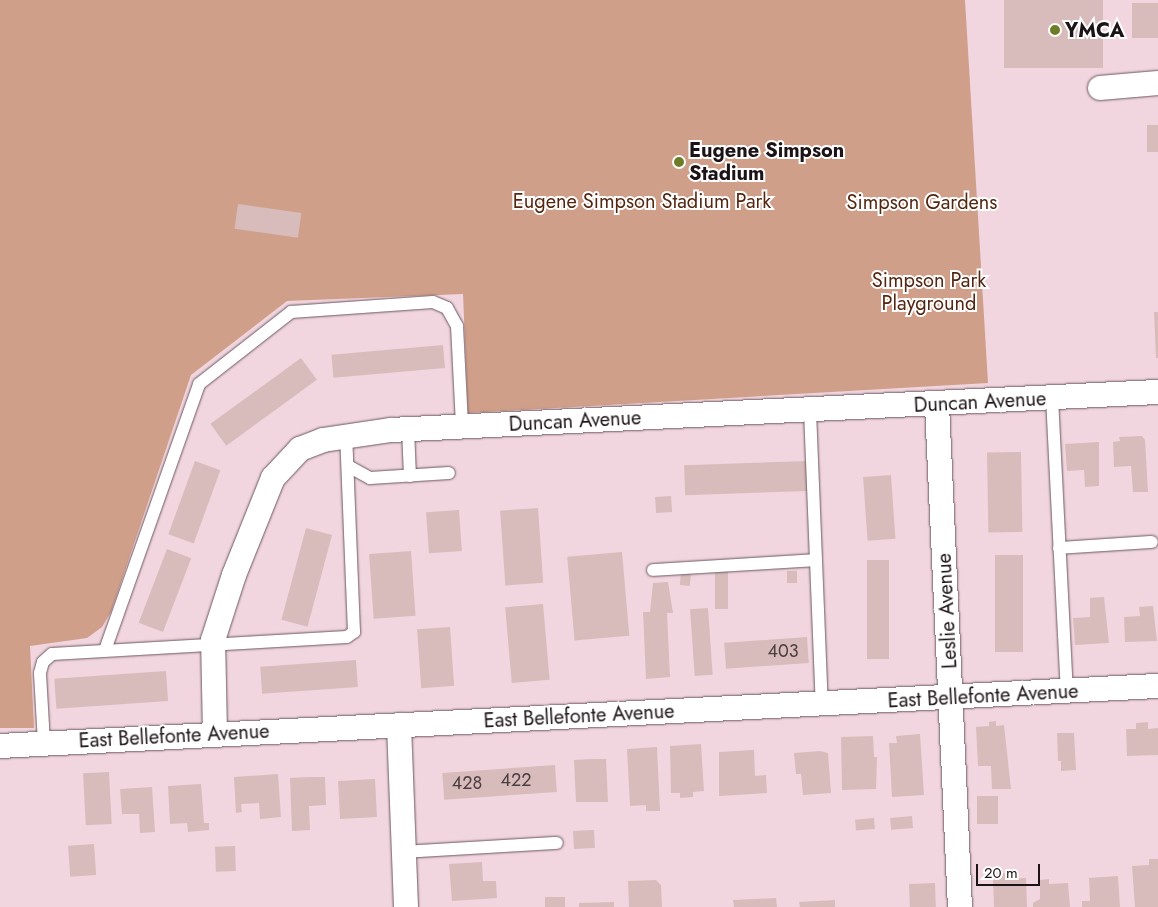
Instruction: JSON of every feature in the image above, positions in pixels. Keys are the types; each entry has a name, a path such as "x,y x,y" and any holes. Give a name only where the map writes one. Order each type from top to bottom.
{"street":[{"path":"1100,88 1158,84"},
{"name":"Duncan Avenue","path":"216,733 213,644 234,574 273,478 300,449 346,435 408,429 937,405 1158,392"},
{"name":"Leslie Avenue","path":"937,405 960,907"},
{"name":"East Bellefonte Avenue","path":"0,746 216,733 951,698 1158,686"},
{"path":"399,725 406,907"}],"lane":[{"path":"105,650 198,384 291,312 433,302 447,308 457,326 462,426"},
{"path":"1052,398 1066,691"},
{"path":"810,411 822,704"},
{"path":"408,429 410,476"},
{"path":"44,743 40,673 43,662 58,653 347,637 354,632 346,435"},
{"path":"348,466 370,478 449,473"},
{"path":"1059,548 1152,542"},
{"path":"653,570 816,560"},
{"path":"404,852 557,843"}],"green space":[{"name":"Eugene Simpson Stadium Park","path":"0,0 965,0 988,383 468,413 463,294 287,301 191,375 111,612 102,627 87,638 30,646 34,728 0,728"}],"building":[{"name":"YMCA","path":"1004,0 1103,0 1103,68 1004,68"},
{"path":"1132,3 1158,3 1158,38 1132,38"},
{"path":"1147,125 1158,125 1158,152 1147,152"},
{"path":"238,204 301,213 298,238 235,229"},
{"path":"1154,312 1158,312 1158,358 1156,358"},
{"path":"443,345 445,368 333,378 331,355"},
{"path":"301,358 317,380 226,446 210,424"},
{"path":"1142,436 1145,440 1148,492 1133,492 1131,466 1114,467 1113,442 1120,441 1119,437"},
{"path":"1099,442 1099,486 1085,487 1084,470 1067,471 1065,444"},
{"path":"1021,452 1022,532 988,533 987,453"},
{"path":"195,461 220,470 194,544 168,534"},
{"path":"807,461 808,491 685,495 684,465"},
{"path":"891,475 895,539 868,541 863,477"},
{"path":"671,496 672,512 656,513 655,497"},
{"path":"538,508 543,583 505,585 500,511"},
{"path":"459,510 462,551 429,553 426,512"},
{"path":"306,528 332,535 307,627 281,620"},
{"path":"167,549 191,558 163,632 139,623"},
{"path":"411,551 416,616 374,619 369,554"},
{"path":"622,552 629,636 575,640 567,557"},
{"path":"995,555 1023,555 1023,652 995,652"},
{"path":"867,560 889,560 889,659 867,659"},
{"path":"715,570 728,570 728,609 715,609"},
{"path":"787,571 797,571 797,583 787,583"},
{"path":"681,573 691,574 690,586 680,585"},
{"path":"668,582 673,613 667,613 670,677 646,679 643,612 650,612 653,583"},
{"path":"1104,597 1109,643 1075,645 1073,618 1090,617 1090,598"},
{"path":"543,604 550,680 512,683 505,607"},
{"path":"1153,606 1157,641 1125,642 1124,617 1140,616 1139,607"},
{"path":"708,608 713,675 695,676 690,609"},
{"path":"450,627 454,686 421,688 417,629"},
{"path":"807,637 809,663 726,669 724,643"},
{"path":"356,660 358,687 262,694 260,667"},
{"path":"166,671 168,701 56,709 54,679"},
{"path":"996,721 996,726 1004,725 1011,789 992,789 991,766 978,766 976,727 989,726 989,722"},
{"path":"1148,722 1148,729 1158,728 1158,755 1127,756 1126,729 1136,729 1136,723"},
{"path":"1057,733 1074,733 1076,770 1061,771 1061,761 1058,761"},
{"path":"920,734 924,795 892,797 889,743 897,743 896,736"},
{"path":"873,736 874,757 877,757 876,789 842,790 841,737"},
{"path":"701,744 704,791 693,792 693,797 680,798 680,793 671,793 670,746"},
{"path":"657,747 660,811 646,811 646,805 630,806 627,749"},
{"path":"754,750 755,776 766,775 767,793 719,796 719,752"},
{"path":"820,751 828,753 831,793 803,795 801,774 796,774 794,753"},
{"path":"606,759 608,802 576,802 574,760"},
{"path":"555,765 557,792 444,800 442,773"},
{"path":"109,772 112,824 86,825 83,773"},
{"path":"278,774 281,817 260,819 259,803 241,804 242,812 236,813 234,777"},
{"path":"325,777 326,805 309,806 310,830 292,831 290,778"},
{"path":"375,779 377,817 340,819 338,781"},
{"path":"201,784 204,823 209,823 209,830 188,832 187,823 170,824 168,786"},
{"path":"152,787 155,832 140,833 139,814 122,814 120,789"},
{"path":"977,796 998,796 998,824 977,824"},
{"path":"912,816 913,828 891,830 890,818"},
{"path":"874,818 875,829 856,831 855,820"},
{"path":"594,830 595,848 574,849 573,831"},
{"path":"94,844 96,875 70,877 68,846"},
{"path":"235,846 236,871 216,872 215,847"},
{"path":"1149,859 1158,859 1158,907 1135,907 1132,866 1149,865"},
{"path":"482,862 483,881 496,881 497,898 452,901 449,864"},
{"path":"1008,873 1009,879 1026,878 1027,907 994,907 993,879 995,874"},
{"path":"1118,876 1120,907 1082,907 1082,901 1090,901 1089,878"},
{"path":"1049,879 1049,884 1068,883 1070,907 1033,907 1033,903 1040,899 1040,880"},
{"path":"656,880 661,885 662,907 629,907 628,881"},
{"path":"935,883 936,907 910,907 909,884"},
{"path":"545,897 565,897 565,907 545,907"},
{"path":"776,898 777,907 734,907 733,900"},
{"path":"835,900 835,907 800,907 799,902"},
{"path":"614,902 614,907 579,907 579,903"}],"place":[{"name":"YMCA","path":"1055,30"},
{"name":"Eugene Simpson Stadium","path":"679,162"}],"park label":[{"name":"Simpson Gardens","path":"922,202"},
{"name":"Simpson Park Playground","path":"929,292"}]}
